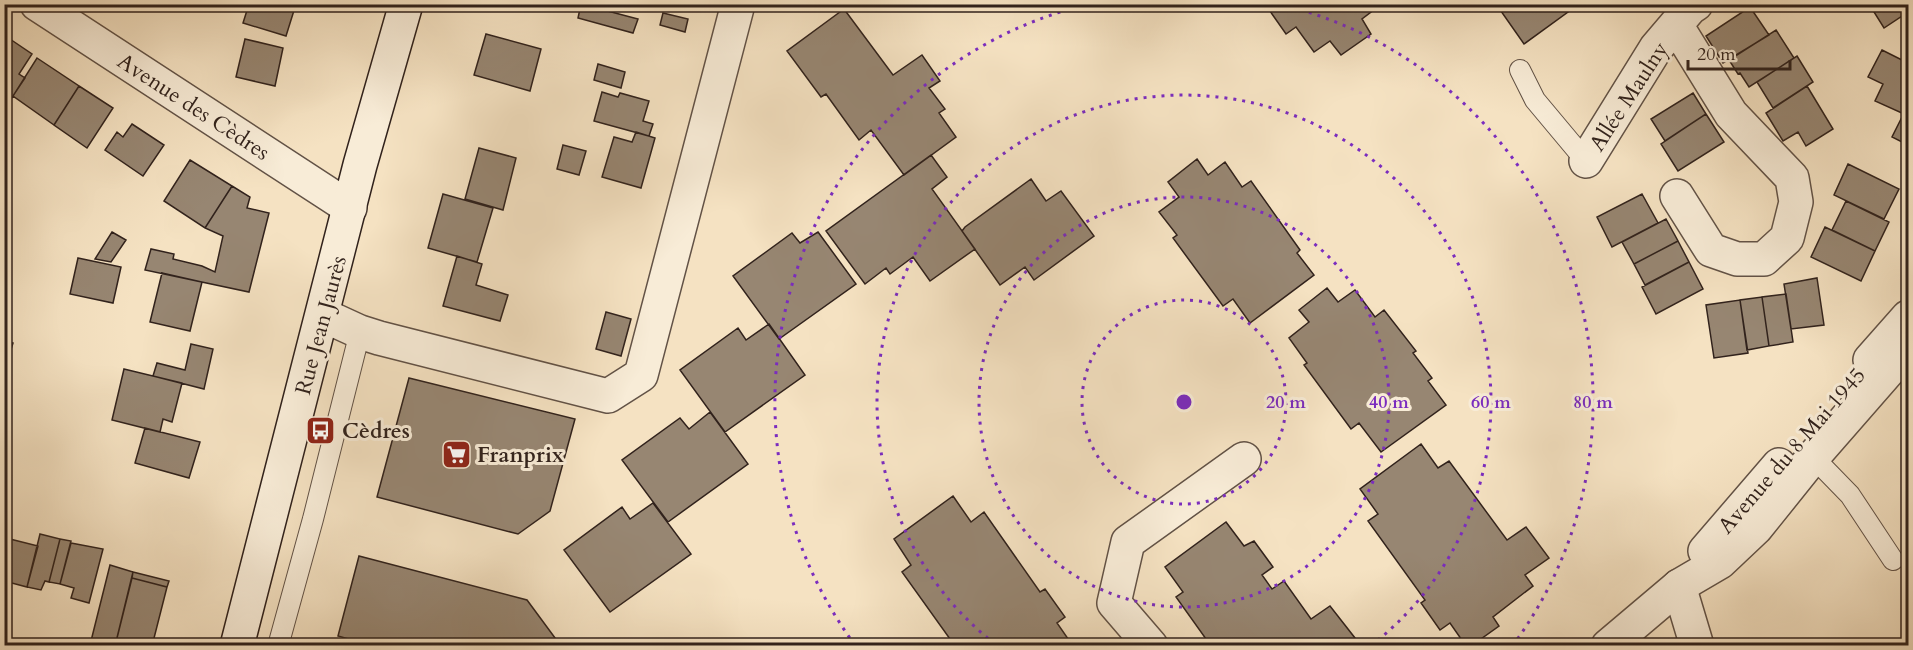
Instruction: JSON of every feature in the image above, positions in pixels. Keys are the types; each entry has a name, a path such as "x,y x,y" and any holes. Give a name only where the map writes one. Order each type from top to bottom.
{"street":[{"name":"Avenue des Cèdres","path":"37,4 350,208"},
{"name":"Rue Jean Jaurès","path":"237,645 360,165 406,4"},
{"path":"323,315 360,332 609,396 641,375 738,4"},
{"path":"1677,196 1711,250 1737,259 1764,259 1787,238 1796,202 1792,178 1731,114 1686,15"},
{"name":"Allée Maulny","path":"1586,162 1656,48 1686,15"},
{"name":"Avenue du 8 Mai 1945","path":"1679,586 1715,538 1908,317"},
{"name":"Avenue du 8 Mai 1945","path":"1608,645 1679,586 1719,562 1756,528 1813,457 1908,348"},
{"path":"1151,645 1114,603 1128,542 1244,459"},
{"path":"1679,586 1697,645"}],"lane":[{"path":"1520,70 1535,100 1586,162"},
{"path":"278,645 313,519 360,332"},
{"path":"1813,457 1850,495 1893,560"}],"building":[{"path":"249,4 296,4 286,36 243,23"},
{"path":"581,4 638,19 633,33 578,18"},
{"path":"1265,4 1378,4 1379,6 1362,19 1371,34 1341,55 1330,41 1314,52 1296,27 1286,34"},
{"path":"1496,4 1579,4 1524,44"},
{"path":"1869,4 1908,4 1908,12 1884,28"},
{"path":"1750,7 1769,35 1723,63 1706,36"},
{"path":"844,9 893,75 922,55 940,81 929,88 945,109 939,113 956,137 904,175 871,130 859,140 826,94 821,97 787,51"},
{"path":"663,13 688,19 685,32 660,25"},
{"path":"1776,30 1794,58 1749,87 1729,60"},
{"path":"486,34 541,49 530,91 474,75"},
{"path":"4,35 32,54 19,74 25,78 11,99 4,94"},
{"path":"245,39 283,48 275,86 236,77"},
{"path":"1882,50 1908,63 1908,105 1904,114 1875,101 1883,84 1868,77"},
{"path":"1797,56 1813,82 1773,108 1757,82"},
{"path":"37,58 79,86 54,125 13,96"},
{"path":"598,64 625,72 621,88 594,80"},
{"path":"79,86 113,108 87,148 54,125"},
{"path":"1807,86 1833,129 1806,146 1798,132 1783,141 1766,113"},
{"path":"602,92 618,97 620,93 649,101 643,121 653,124 649,136 594,121"},
{"path":"1693,93 1706,114 1665,141 1651,119"},
{"path":"1908,105 1908,145 1892,137"},
{"path":"1706,114 1724,142 1678,171 1661,144"},
{"path":"132,124 164,145 143,176 105,150 117,132 123,137"},
{"path":"636,132 655,138 641,188 602,177 614,137 632,142"},
{"path":"563,145 586,151 579,175 557,169"},
{"path":"479,148 516,158 503,210 465,199"},
{"path":"931,155 947,177 932,189 975,249 930,281 913,257 890,274 886,268 865,284 826,231"},
{"path":"1197,159 1208,175 1225,162 1242,187 1251,181 1300,250 1297,253 1314,275 1250,323 1233,299 1223,306 1173,238 1177,235 1159,212 1179,197 1168,182"},
{"path":"190,160 232,186 205,228 164,201"},
{"path":"1848,164 1899,189 1884,219 1834,195"},
{"path":"1031,179 1046,201 1061,191 1094,236 1034,280 1025,267 1000,285 962,231"},
{"path":"232,186 250,197 247,208 269,213 249,292 145,270 151,249 174,254 173,259 202,266 215,272 223,236 205,228"},
{"path":"443,194 493,208 477,262 428,248"},
{"path":"1642,194 1658,223 1612,247 1597,217"},
{"path":"1846,201 1889,222 1875,251 1832,230"},
{"path":"1666,219 1678,241 1634,264 1622,242"},
{"path":"1825,227 1875,251 1861,281 1811,257"},
{"path":"112,232 126,240 111,262 95,259"},
{"path":"818,232 856,284 779,339 733,276 792,233 800,243"},
{"path":"1678,241 1689,262 1645,285 1634,264"},
{"path":"457,256 482,264 476,285 508,295 500,321 443,306"},
{"path":"78,258 121,267 113,303 70,294"},
{"path":"1689,262 1703,289 1656,314 1642,287"},
{"path":"162,273 202,282 190,331 150,322"},
{"path":"1817,278 1824,325 1791,329 1784,284"},
{"path":"1327,288 1338,302 1355,290 1375,317 1384,310 1416,351 1413,353 1432,378 1428,381 1446,405 1381,452 1359,423 1351,429 1304,365 1307,363 1289,338 1309,322 1299,310"},
{"path":"1786,294 1793,342 1769,346 1762,297"},
{"path":"1762,297 1769,346 1747,350 1740,300"},
{"path":"1740,300 1748,353 1714,358 1706,305"},
{"path":"606,312 631,319 621,356 596,349"},
{"path":"769,324 805,375 725,432 680,370 738,328 746,340"},
{"path":"4,341 13,343 4,372"},
{"path":"191,344 213,349 204,389 153,376 157,363 185,370"},
{"path":"124,369 182,383 172,422 163,419 160,432 112,420"},
{"path":"409,378 575,419 550,511 518,534 377,497"},
{"path":"710,412 748,464 668,522 622,460 680,418 689,429"},
{"path":"145,428 200,442 189,478 135,463"},
{"path":"1421,444 1438,468 1449,461 1507,540 1526,527 1549,558 1525,575 1533,586 1493,617 1499,626 1471,646 1466,646 1450,623 1440,630 1421,603 1425,600 1368,521 1378,514 1360,489"},
{"path":"953,496 971,522 984,512 1040,592 1045,589 1065,617 1057,623 1073,646 955,646 902,572 911,565 894,539"},
{"path":"653,503 691,554 610,612 564,550 622,507 630,519"},
{"path":"1226,522 1244,546 1254,541 1273,567 1262,575 1272,589 1284,581 1311,619 1330,606 1355,638 1345,646 1211,646 1176,597 1183,592 1165,567"},
{"path":"40,534 60,539 49,582 45,581 41,590 27,587"},
{"path":"6,538 38,546 27,587 4,581"},
{"path":"60,539 71,541 60,584 49,582"},
{"path":"71,543 103,549 89,603 71,598 74,588 60,584"},
{"path":"359,556 527,600 561,646 373,646 338,636"},
{"path":"110,565 133,572 115,646 91,641"},
{"path":"133,572 169,581 167,587 132,578"},
{"path":"132,578 167,587 152,646 115,646"}],"place":[{"name":"Cèdres","path":"321,430"},
{"name":"Franprix","path":"456,454"}]}
